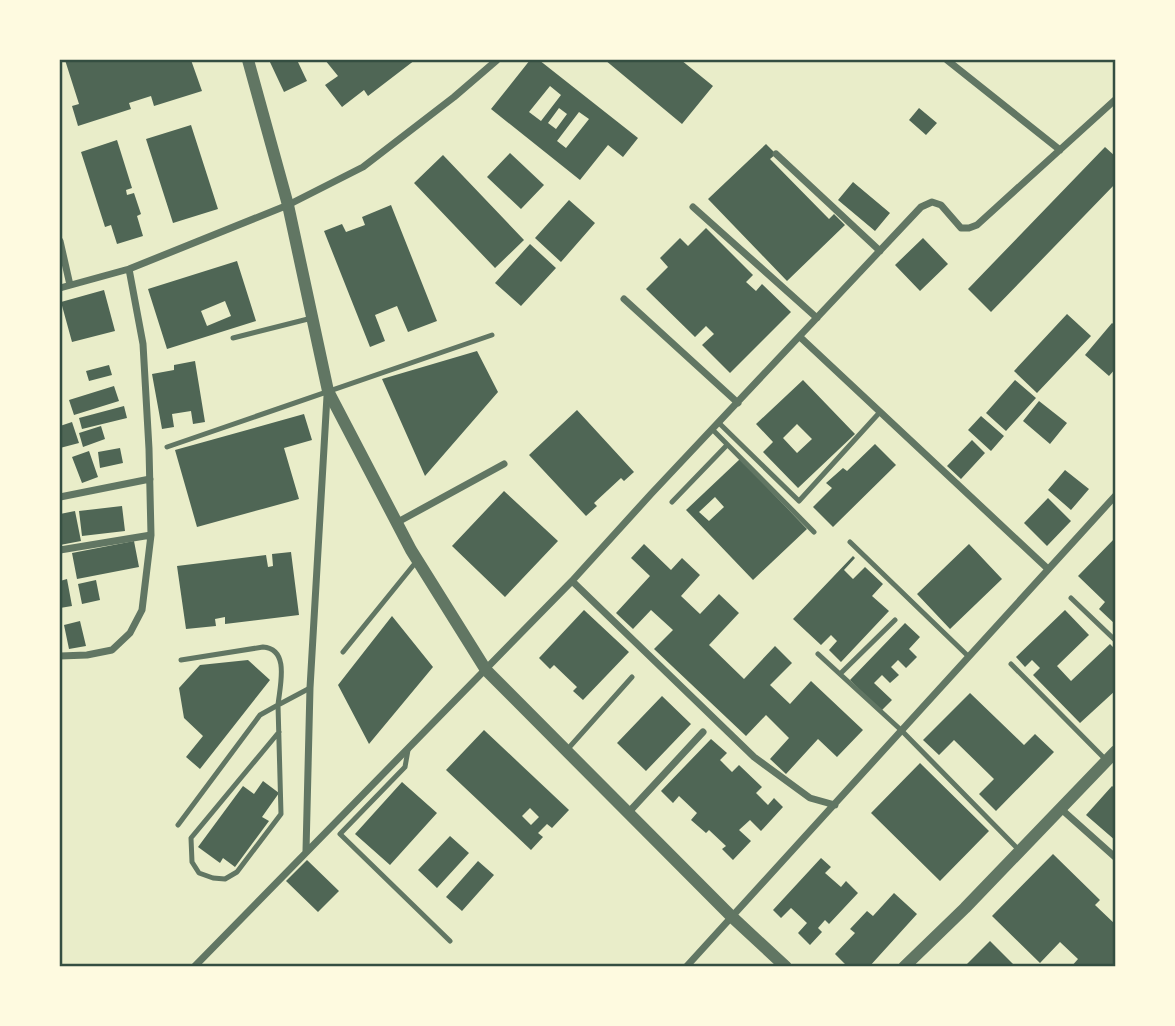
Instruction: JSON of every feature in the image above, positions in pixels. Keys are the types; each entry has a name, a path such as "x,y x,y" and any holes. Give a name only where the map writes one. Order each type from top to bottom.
{"street":[{"path":"248,60 288,205 328,391 417,560 486,670 731,916 786,967"},
{"path":"60,288 129,269 288,205 363,167 497,60"},
{"path":"947,60 1060,149"},
{"path":"194,967 572,581 921,207 932,202 941,205 961,228 977,225 1115,99"},
{"path":"776,154 880,251"},
{"path":"693,207 817,318"},
{"path":"60,241 70,285"},
{"path":"60,656 87,655 112,650 130,633 142,610 151,535 150,479 143,344 129,269"},
{"path":"624,299 738,403"},
{"path":"800,337 1048,569"},
{"path":"306,851 310,688 328,391"},
{"path":"396,523 504,464"},
{"path":"60,497 150,479"},
{"path":"686,967 1115,495"},
{"path":"60,550 151,535"},
{"path":"572,581 754,757 810,798 835,805"},
{"path":"628,813 703,732"},
{"path":"904,967 1111,755"},
{"path":"1060,808 1115,858"}],"lane":[{"path":"233,338 312,318"},
{"path":"167,447 492,335"},
{"path":"719,423 799,501 880,412"},
{"path":"712,429 814,532"},
{"path":"672,502 727,445"},
{"path":"850,542 968,656"},
{"path":"343,652 417,560"},
{"path":"1071,598 1115,641"},
{"path":"840,674 895,620"},
{"path":"181,660 272,647 278,652 281,661 278,705 279,732 281,814 232,876 212,878 199,873 192,862 191,838 279,732"},
{"path":"818,654 901,730 1019,850"},
{"path":"1011,664 1111,755"},
{"path":"566,751 632,677"},
{"path":"178,825 260,715 310,688"},
{"path":"408,750 405,767 340,834 450,942"}],"building":[{"path":"65,60 191,60 202,91 154,106 151,96 129,103 131,109 78,126 72,106 79,104"},
{"path":"269,60 297,60 307,81 284,92"},
{"path":"325,60 415,60 368,96 364,90 342,107 325,85 338,76"},
{"path":"530,60 539,60 638,138 623,157 608,145 580,180 491,109","holes":["550,86 561,95 541,121 529,112","559,108 567,114 556,129 548,123","579,112 589,119 566,148 557,141"]},
{"path":"605,60 681,60 713,86 682,124"},
{"path":"919,108 937,123 926,135 909,120"},
{"path":"191,125 218,209 173,223 146,139"},
{"path":"117,140 132,188 126,190 127,195 134,193 141,214 137,216 143,236 117,244 111,225 105,227 81,152"},
{"path":"766,144 776,154 770,159 829,219 834,214 845,225 787,281 708,199"},
{"path":"1105,147 1116,157 1116,183 991,312 968,289"},
{"path":"510,153 544,185 521,209 487,177"},
{"path":"443,155 524,240 495,268 414,183"},
{"path":"853,182 890,213 875,231 838,200"},
{"path":"569,200 595,223 561,262 535,238"},
{"path":"391,205 437,321 408,332 397,306 375,315 385,341 370,347 324,231 342,224 346,232 365,225 362,217"},
{"path":"706,228 753,275 746,282 756,291 762,284 791,312 730,373 702,345 714,334 706,326 695,337 646,289 668,267 660,258 680,238 688,246"},
{"path":"923,238 948,264 920,291 895,265"},
{"path":"530,244 556,268 521,306 495,283"},
{"path":"237,261 256,321 167,349 148,289","holes":["225,301 231,316 207,326 201,311"]},
{"path":"104,290 115,331 72,342 61,302"},
{"path":"1067,314 1091,336 1037,393 1014,371"},
{"path":"1112,323 1116,326 1116,368 1109,376 1085,355"},
{"path":"477,351 498,392 425,476 382,379"},
{"path":"195,361 205,422 193,424 191,411 172,414 174,427 162,429 152,374 174,370 174,365"},
{"path":"109,365 112,375 89,381 86,371"},
{"path":"803,380 855,434 798,488 763,452 773,442 756,424","holes":["797,424 812,439 797,453 783,438"]},
{"path":"1015,380 1036,398 1006,431 986,413"},
{"path":"114,386 119,401 74,415 69,400"},
{"path":"1039,401 1067,423 1050,444 1023,421"},
{"path":"124,406 127,418 82,429 79,418"},
{"path":"577,410 634,472 624,481 621,478 594,503 597,506 586,516 529,455"},
{"path":"304,414 312,440 284,448 299,499 197,527 175,450"},
{"path":"981,416 1004,436 991,451 968,430"},
{"path":"72,422 79,443 60,448 60,426"},
{"path":"101,426 105,439 83,447 79,433"},
{"path":"972,440 985,453 961,479 947,466"},
{"path":"875,444 896,465 833,527 813,507 832,488 826,483 843,468 847,471"},
{"path":"120,448 123,463 100,468 98,452"},
{"path":"89,451 98,477 82,483 72,457"},
{"path":"740,459 807,529 753,580 686,510","holes":["715,497 724,507 709,521 699,512"]},
{"path":"1065,470 1089,489 1071,510 1048,490"},
{"path":"504,491 558,541 505,597 452,546"},
{"path":"1048,498 1071,521 1047,546 1024,523"},
{"path":"122,506 125,531 82,536 79,511"},
{"path":"75,511 81,541 60,545 60,514"},
{"path":"1116,537 1116,625 1099,609 1105,602 1078,576"},
{"path":"134,541 139,567 77,579 72,553"},
{"path":"644,544 671,570 682,558 700,575 681,596 700,614 719,594 739,613 709,645 744,679 775,646 792,663 770,685 790,704 811,681 863,730 837,757 818,739 786,774 770,759 789,738 766,715 746,736 654,649 673,630 651,610 633,629 616,613 650,576 631,558"},
{"path":"969,544 1002,579 950,629 917,594"},
{"path":"291,552 299,615 225,624 225,617 215,619 216,626 186,629 177,566 266,555 268,567 273,566 272,554"},
{"path":"853,556 855,558 844,570 853,579 865,567 883,584 872,596 889,611 841,662 829,650 837,641 831,635 821,645 793,619"},
{"path":"67,579 72,606 60,608 60,581"},
{"path":"96,580 100,600 82,604 78,584"},
{"path":"584,610 629,652 583,700 573,691 577,687 554,665 550,669 539,658"},
{"path":"1065,610 1089,635 1057,666 1071,681 1110,644 1116,650 1116,690 1080,723 1033,675 1040,668 1032,660 1025,667 1016,657"},
{"path":"392,616 433,667 369,744 338,685"},
{"path":"80,621 86,646 69,649 64,625"},
{"path":"905,623 920,637 909,649 917,657 906,668 898,660 891,667 899,675 890,683 882,675 874,683 892,700 881,711 850,680"},
{"path":"248,660 270,680 200,769 186,757 203,736 184,718 179,688 200,665"},
{"path":"970,693 1024,745 1035,734 1054,752 996,811 979,794 994,779 954,740 939,755 923,740"},
{"path":"662,696 691,724 646,771 617,743"},
{"path":"484,730 569,810 552,828 547,824 538,833 543,837 531,850 446,770","holes":["530,808 539,817 531,825 522,816"]},
{"path":"711,739 727,753 720,760 732,772 739,765 762,787 756,793 768,805 774,798 783,807 761,831 750,820 739,830 751,841 733,860 722,849 726,846 709,830 706,833 691,820 697,813 679,796 673,803 661,791"},
{"path":"920,763 989,831 940,881 871,813"},
{"path":"263,781 279,793 262,817 269,821 235,867 223,858 220,863 198,847 243,786 254,794"},
{"path":"402,782 437,813 390,865 355,834"},
{"path":"1112,786 1116,789 1116,841 1086,815"},
{"path":"450,836 469,853 437,888 418,870"},
{"path":"1053,854 1100,900 1095,905 1116,925 1114,967 1071,967 1078,959 1060,942 1040,963 992,916"},
{"path":"821,858 831,867 825,873 841,887 846,881 858,893 829,924 825,920 818,928 822,932 810,945 798,933 807,923 791,908 781,918 773,910"},
{"path":"307,860 339,891 318,912 286,881"},
{"path":"478,861 494,875 462,911 446,897"},
{"path":"894,893 917,914 869,967 848,967 835,954 855,933 850,929 867,911 873,916"},
{"path":"990,941 1016,967 964,967"}]}
